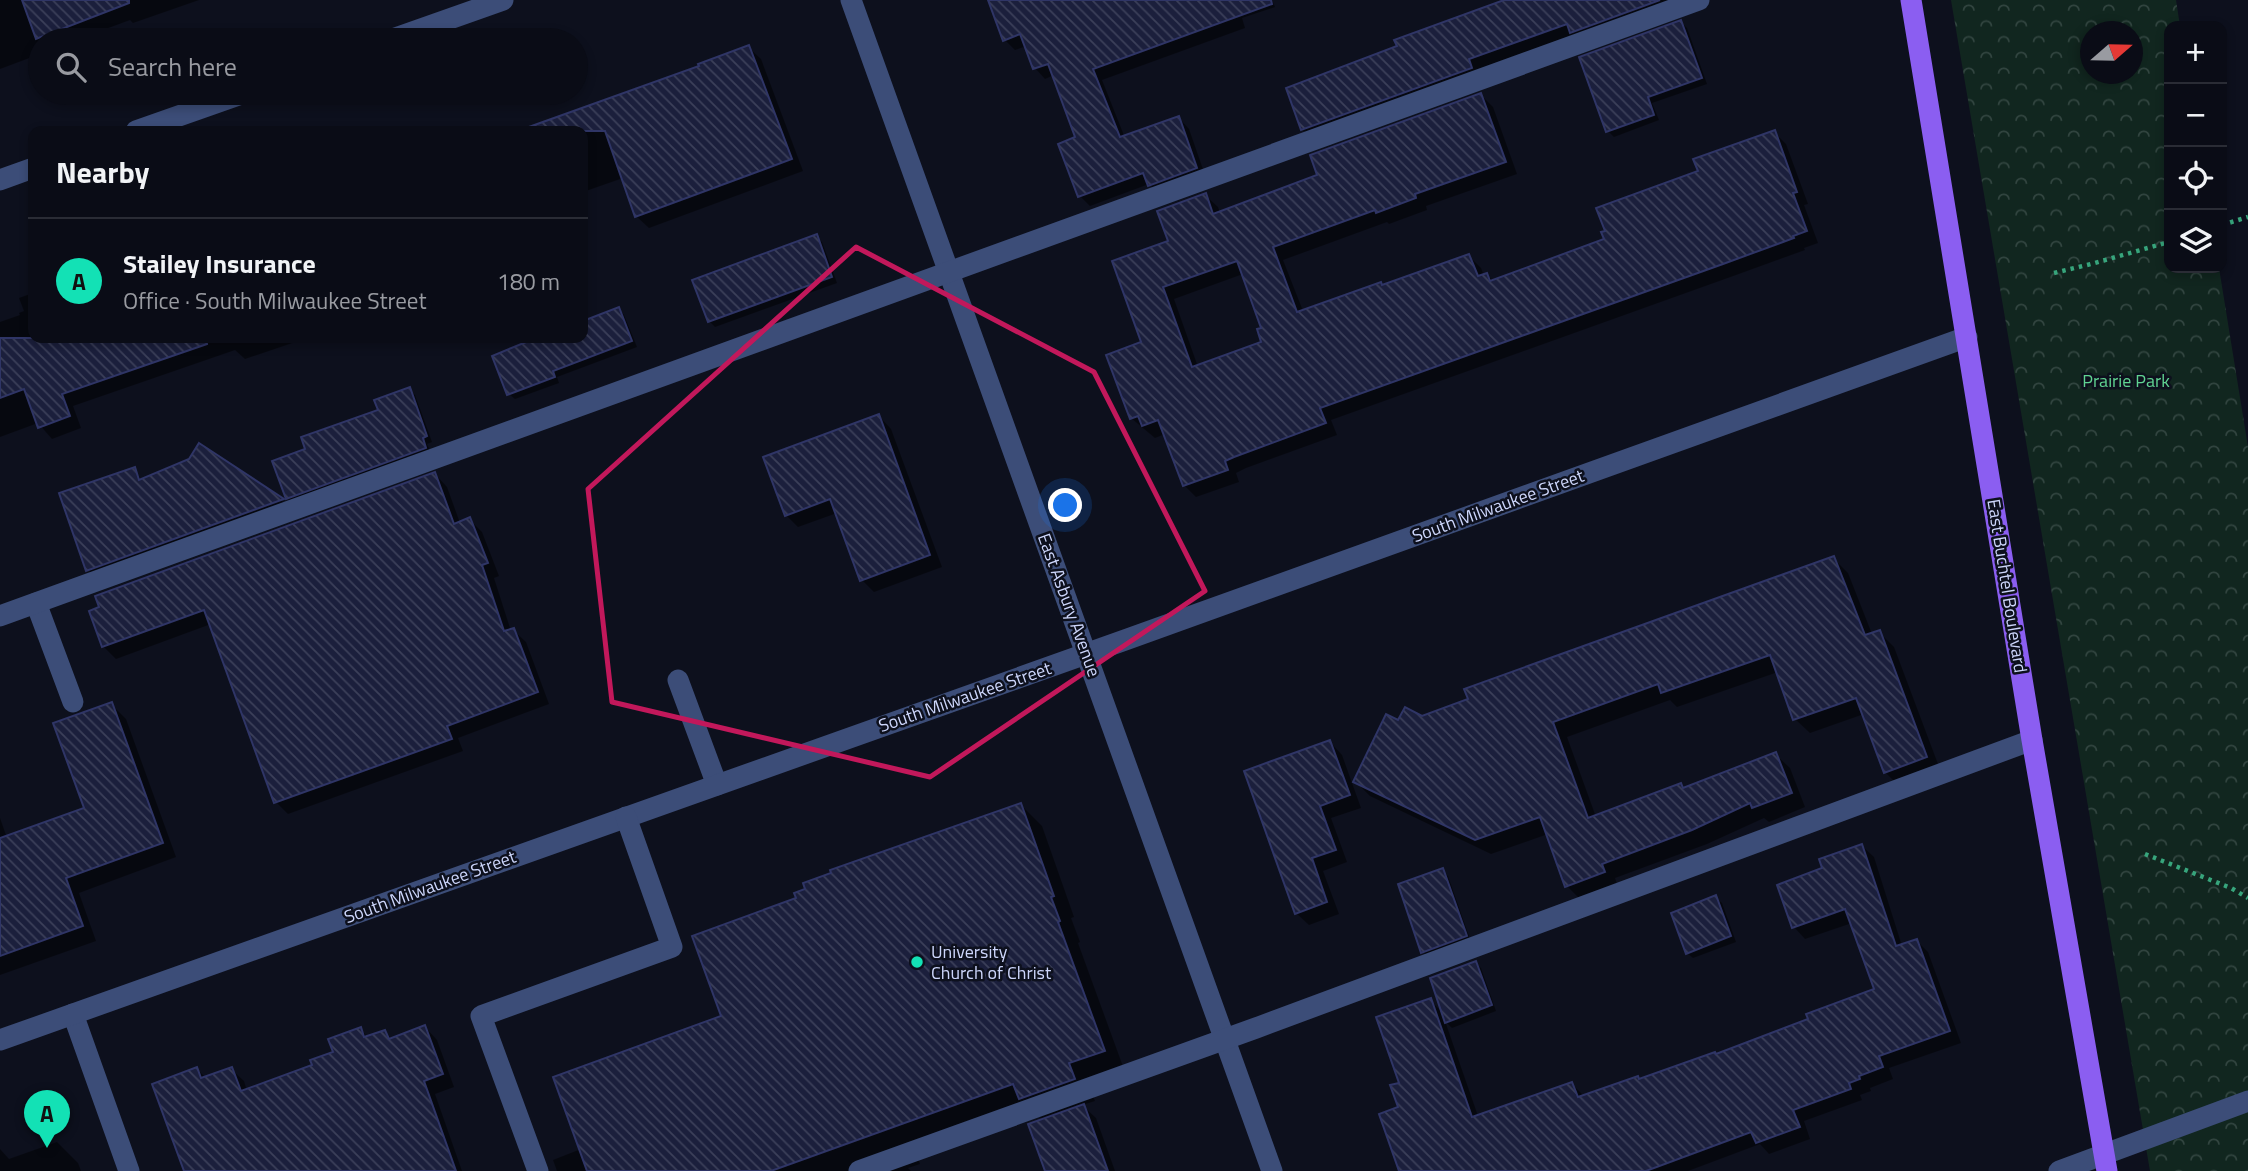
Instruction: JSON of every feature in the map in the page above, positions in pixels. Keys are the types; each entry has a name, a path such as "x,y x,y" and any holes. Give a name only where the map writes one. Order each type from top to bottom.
{"main road":[{"name":"East Buchtel Boulevard","path":"1911,0 2032,740 2105,1162"}],"street":[{"path":"424,28 503,0"},
{"name":"East Asbury Avenue","path":"851,0 1272,1171"},
{"path":"0,616 1699,0"},
{"path":"150,126 210,105"},
{"path":"0,180 28,170"},
{"name":"South Milwaukee Street","path":"0,1040 1967,337"},
{"path":"36,603 73,702"},
{"path":"678,680 717,785"},
{"path":"859,1171 1225,1040 2032,740"},
{"path":"538,1171 481,1016 672,947 626,817"},
{"path":"73,1014 129,1171"},
{"path":"2059,1171 2105,1162 2248,1101"}],"path":[{"path":"2227,223 2248,217"},
{"path":"2054,272 2164,243"},
{"path":"2145,854 2248,898"}],"highlighted area":[{"path":"856,247 1094,372 1205,591 930,777 612,702 588,489"}],"green space":[{"name":"Prairie Park","path":"1951,0 2176,0 2179,21 2164,21 2164,273 2220,273 2248,447 2248,1171 2150,1171"}],"building":[{"path":"22,0 129,0 129,3 64,28 32,28"},
{"path":"988,0 1271,0 1272,4 1093,69 1120,137 1179,116 1197,168 1148,186 1143,173 1078,197 1058,144 1075,137 1048,64 1033,69 1020,34 1003,41"},
{"path":"1504,0 1660,0 1570,33 1567,24 1469,59 1472,68 1301,130 1286,88 1397,46 1394,40"},
{"path":"1681,20 1702,78 1648,97 1654,115 1606,132 1579,57"},
{"path":"749,45 792,159 635,217 605,131 588,131 588,126 532,126 699,66 698,64"},
{"path":"1481,93 1506,162 1415,194 1416,198 1376,213 1375,210 1273,247 1297,312 1469,254 1478,276 1487,273 1490,281 1604,239 1601,232 1605,231 1596,208 1698,171 1693,159 1775,130 1797,192 1793,193 1807,231 1723,264 1320,408 1326,423 1234,457 1225,461 1228,470 1183,486 1158,420 1142,426 1138,416 1130,419 1106,355 1141,342 1112,261 1168,241 1157,211 1206,193 1213,214 1317,175 1310,155","holes":["1237,261 1261,328 1257,329 1261,342 1192,367 1163,287"]},
{"path":"817,234 832,277 708,322 692,280"},
{"path":"619,307 632,341 553,371 555,377 507,395 492,356 524,343 588,343 588,319"},
{"path":"0,338 28,338 28,343 207,343 62,394 70,416 38,428 24,389 0,398"},
{"path":"410,387 427,436 423,438 426,448 286,499 272,461 305,449 301,437 378,410 374,400"},
{"path":"879,414 930,555 860,581 830,499 785,516 763,457"},
{"path":"199,443 284,499 86,571 59,493 135,467 139,480 189,459"},
{"path":"435,472 454,524 470,517 488,563 482,565 504,631 514,628 538,692 447,726 452,739 274,803 204,610 102,647 89,611 99,607 95,596"},
{"path":"1834,556 1865,635 1880,630 1927,757 1884,773 1856,698 1793,720 1770,655 1661,693 1658,684 1553,722 1588,818 1681,783 1683,788 1776,752 1792,793 1752,808 1750,803 1692,830 1602,864 1605,872 1565,887 1540,817 1475,840 1353,782 1386,714 1398,720 1405,707 1422,716 1468,699 1464,689"},
{"path":"112,702 163,843 66,878 83,926 0,956 0,838 84,808 53,723"},
{"path":"1330,740 1350,795 1320,806 1336,850 1312,858 1327,902 1295,914 1244,771"},
{"path":"1021,803 1054,896 1051,897 1060,921 1058,922 1105,1051 1069,1063 1075,1079 1019,1099 1013,1084 771,1171 587,1171 553,1077 721,1016 692,936 796,898 794,893 805,889 803,883 831,873 830,870"},
{"path":"1862,844 1896,946 1917,939 1950,1031 1879,1056 1883,1067 1859,1076 1860,1079 1849,1083 1851,1089 1793,1110 1800,1127 1756,1143 1751,1132 1646,1171 1399,1171 1379,1114 1398,1107 1390,1085 1399,1083 1376,1017 1431,998 1472,1117 1572,1082 1578,1097 1715,1052 1716,1054 1808,1019 1806,1014 1874,989 1845,909 1792,928 1777,885 1822,868 1819,859"},
{"path":"1443,868 1467,936 1421,953 1398,884"},
{"path":"1716,895 1731,936 1686,954 1671,913"},
{"path":"1476,961 1492,1005 1445,1023 1430,978"},
{"path":"425,1025 443,1074 424,1081 456,1171 184,1171 152,1084 197,1067 201,1078 232,1067 241,1091 312,1065 310,1060 333,1052 328,1039 361,1027 364,1037 385,1030 389,1039"},
{"path":"1084,1104 1108,1171 1045,1171 1028,1124"}],"place":[{"name":"University Church of Christ","path":"917,962"},
{"name":"Stailey Insurance","path":"47,1148"}]}
